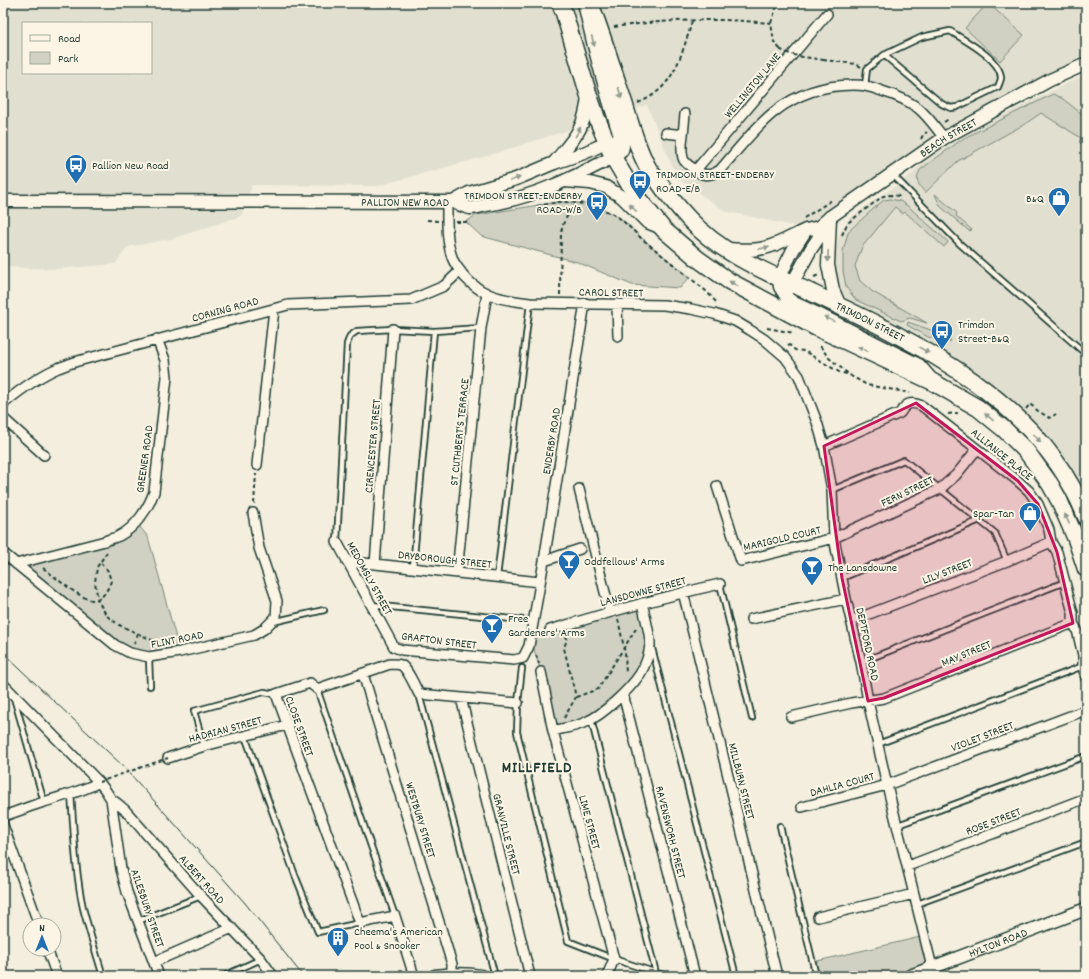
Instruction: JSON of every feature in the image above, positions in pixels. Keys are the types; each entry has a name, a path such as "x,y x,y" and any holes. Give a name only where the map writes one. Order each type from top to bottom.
{"highway":[{"path":"560,3 588,93 606,143 613,158 636,196 664,230 698,259 729,281 817,328 933,382 978,408 1005,430 1027,452 1050,484 1059,500 1076,539 1086,569"},
{"name":"TRIMDON STREET","path":"590,3 603,36 638,147 648,168 664,191 680,209 696,225 725,249 785,285 840,306 890,331 937,357 983,388 1007,407 1044,445 1072,486 1082,505 1086,517"}],"main road":[{"path":"584,3 590,30 623,145 622,150 613,158"}],"street":[{"name":"WELLINGTON LANE","path":"695,171 827,14"},
{"name":"BEACH STREET","path":"725,249 738,250 763,248 774,245 806,230 819,227 830,217 944,138 1050,80 1086,64"},
{"path":"685,114 682,154 683,160 695,171 709,175 720,170 760,124 775,111 804,94 838,85 864,86 908,101 920,109 944,138"},
{"path":"554,163 579,132 585,114 588,93"},
{"path":"666,133 683,135"},
{"path":"450,202 469,193 516,179 606,143 622,140 631,142 638,147"},
{"name":"PALLION NEW ROAD","path":"3,201 450,202 470,208 517,199 613,158"},
{"name":"PALLION NEW ROAD","path":"562,181 590,183 606,187 622,197 647,222 664,230"},
{"name":"CAROL STREET","path":"450,202 447,221 448,241 452,258 467,281 487,294 508,300 530,302 664,305 691,309 714,314 734,321 764,339"},
{"path":"830,217 828,265 833,290 840,306"},
{"path":"756,296 770,296 785,285 819,237 819,227"},
{"path":"806,230 793,250 785,285 787,298 794,303 919,365 933,382"},
{"name":"CORNING ROAD","path":"3,404 34,381 57,369 78,361 288,305 411,300 444,286 460,272"},
{"name":"ST CUTHBERT'S TERRACE","path":"457,573 481,328 487,294"},
{"name":"ENDERBY ROAD","path":"540,582 585,303"},
{"path":"617,304 618,336"},
{"path":"257,465 274,309"},
{"name":"CIRENCESTER STREET","path":"375,564 393,329"},
{"name":"DEPTFORD ROAD","path":"764,339 785,357 799,376 817,422 824,446 832,490 834,538 846,599 887,785 932,967"},
{"name":"GREENER ROAD","path":"16,564 118,536 127,531 143,513 150,502 154,492 167,377 165,360 157,340"},
{"name":"ALLIANCE PLACE","path":"824,446 900,413 903,407 911,403 916,403 922,406 1018,481 1029,491 1038,504 1049,530 1051,542 1057,552 1073,613 1073,623 1077,630 1083,655 1083,666 1086,678"},
{"path":"3,418 44,455"},
{"name":"FERN STREET","path":"834,538 940,489 956,475 976,448"},
{"name":"MARIGOLD COURT","path":"717,486 741,561 834,538"},
{"path":"579,489 613,611"},
{"path":"253,513 259,548 277,601 276,617 271,623"},
{"name":"MEDOMSLY STREET","path":"337,542 394,647"},
{"name":"LILY STREET","path":"851,621 1008,561 1051,542"},
{"path":"544,561 580,550"},
{"name":"FLINT ROAD","path":"3,553 115,645 130,653 149,657 180,652 254,635 271,623"},
{"name":"DRYBOROUGH STREET","path":"347,562 540,582"},
{"name":"GRAFTON STREET","path":"394,647 402,650 514,660 523,658 529,646 540,582"},
{"name":"LANSDOWNE STREET","path":"550,630 642,603 720,584"},
{"name":"MILLBURN STREET","path":"683,592 777,976"},
{"path":"751,619 846,599"},
{"path":"555,730 585,723 603,711 625,691 640,674 645,665 651,644 642,603"},
{"name":"MAY STREET","path":"791,717 851,703 884,698 1073,623"},
{"name":"CLOSE STREET","path":"360,923 276,694 310,683 317,689 390,664 396,664 406,670 419,694"},
{"name":"LIME STREET","path":"541,672 614,959"},
{"name":"WESTBURY STREET","path":"363,674 452,964 452,975"},
{"path":"3,684 99,782 111,799"},
{"name":"RAVENSWORH STREET","path":"625,691 695,976"},
{"path":"419,694 518,703"},
{"name":"GRANVILLE STREET","path":"460,698 530,976"},
{"name":"VIOLET STREET","path":"887,785 1086,710"},
{"name":"HADRIAN STREET","path":"168,758 204,746 287,725"},
{"path":"3,816 71,794 99,782"},
{"name":"DAHLIA COURT","path":"802,807 887,785"},
{"name":"ROSE STREET","path":"908,866 1086,798"},
{"name":"ALBERT ROAD","path":"111,799 126,810 201,896 261,959 273,976"},
{"name":"AILESBURY STREET","path":"111,799 121,869 127,892 159,976"},
{"path":"3,825 36,917"},
{"path":"818,917 914,894"},
{"name":"HYLTON ROAD","path":"910,976 1086,909"},
{"path":"360,923 395,916 414,976"},
{"path":"154,962 232,928"},
{"path":"50,957 57,976"},
{"path":"607,976 614,959"},
{"path":"435,976 481,976"}],"lane":[{"path":"864,86 867,69 884,55 922,37 950,31 973,45 996,64 1001,78 998,87 957,107 951,108 942,104 884,55"},
{"path":"892,174 960,244 1086,354"},
{"path":"497,577 530,302"},
{"path":"337,542 348,340 350,336 357,331 393,329 434,331 481,328"},
{"path":"413,568 434,331"},
{"path":"832,490 904,460 980,520 995,534 1008,561"},
{"path":"842,578 980,520"},
{"path":"861,662 1064,582"},
{"path":"720,584 752,718"},
{"path":"371,605 533,621"},
{"path":"271,623 324,610"},
{"path":"651,644 736,976"},
{"path":"149,657 150,686"},
{"path":"878,744 1083,666"},
{"path":"522,668 518,703 517,732 568,941 614,959 666,976"},
{"path":"317,689 395,916"},
{"path":"204,746 194,711 264,692 276,694"},
{"path":"13,693 44,802"},
{"path":"419,694 496,976"},
{"path":"591,719 656,973"},
{"path":"246,736 295,875 318,932 360,923"},
{"path":"898,825 1086,756"},
{"path":"71,794 80,889 89,929 103,976"},
{"path":"780,826 816,976"},
{"path":"917,904 1086,842"},
{"path":"138,921 201,896"},
{"path":"224,976 261,959"},
{"path":"3,966 7,976"}],"path":[{"path":"778,3 771,22 774,42 782,51 789,54 823,60 856,64 867,69"},
{"path":"610,28 641,23 692,20 771,22"},
{"path":"634,104 652,96 671,78 678,64 692,20"},
{"path":"841,237 849,222 879,199 887,195 898,196"},
{"path":"534,206 558,202 577,203 591,205 614,214 722,306"},
{"path":"559,303 562,226 565,218 577,203"},
{"path":"466,222 473,217"},
{"path":"772,332 765,327 797,333"},
{"path":"783,341 795,350 804,351 839,372 851,376"},
{"path":"820,345 829,358 851,376 867,385 912,393"},
{"path":"1024,411 1030,404 1050,418 1056,414"},
{"path":"947,414 959,413"},
{"path":"253,513 257,465"},
{"path":"118,536 97,567 95,582 98,601 107,616 119,625 180,652"},
{"path":"32,560 79,595 93,600 107,591 111,581 108,571 100,562"},
{"path":"613,611 624,648 625,691"},
{"path":"555,730 576,697 598,689 644,614"},
{"path":"563,626 567,639 564,648 576,697"},
{"path":"99,782 168,758"}],"highlighted area":[{"path":"916,403 1018,481 1038,504 1057,552 1073,623 884,698 868,701 842,578 824,446"}],"shaded area":[{"path":"3,3 1086,3 1086,57 1055,72 803,228 725,211 677,178 647,105 483,157 377,186 252,185 241,216 174,238 128,247 115,264 54,269 3,267"},
{"path":"1086,74 1086,496 1064,458 1044,433 999,391 950,357 851,304 842,293 836,275 835,256 840,233 849,219 913,173 921,164 962,136"}],"green space":[{"path":"988,3 1024,35 1000,61 965,28"},
{"path":"1053,94 1063,99 1086,117 1086,147 1079,142 1081,138 1041,113 1025,124 958,161 925,193 917,179 921,169 964,138"},
{"path":"935,194 957,213 956,216 972,230 969,231 940,206"},
{"path":"890,199 900,201 909,207 948,242 944,247 905,212 903,214 895,207 862,247 855,266 860,281 873,292 927,323 910,318 901,321 856,300 846,287 843,271 843,251 848,233 879,204 884,200"},
{"path":"558,202 575,202 592,205 608,211 625,222 690,277 680,288 632,285 577,262 481,236 466,222 477,215"},
{"path":"908,322 942,334 951,340 950,342 928,337 907,325"},
{"path":"136,522 148,537 180,652 167,654 130,653 16,564 105,541"},
{"path":"642,603 651,644 645,665 603,711 553,731 541,672 530,637"},
{"path":"925,936 932,967 910,976 816,976 813,962"}],"tram line":[{"path":"3,653 124,767 245,903 303,976"}],"place":[{"name":"Pallion New Road","path":"76,184"},
{"name":"TRIMDON STREET-ENDERBY ROAD-E/B","path":"640,200"},
{"name":"B&Q","path":"1059,218"},
{"name":"TRIMDON STREET-ENDERBY ROAD-W/B","path":"597,222"},
{"name":"Trimdon Street-B&Q","path":"942,350"},
{"name":"Spar-Tan","path":"1030,532"},
{"name":"Oddfellows' Arms","path":"569,580"},
{"name":"The Lansdowne","path":"812,586"},
{"name":"Free Gardeners' Arms","path":"492,644"},
{"name":"Cheema's American Pool & Snooker","path":"338,958"}],"district":[{"name":"MILLFIELD","path":"537,766"}]}
